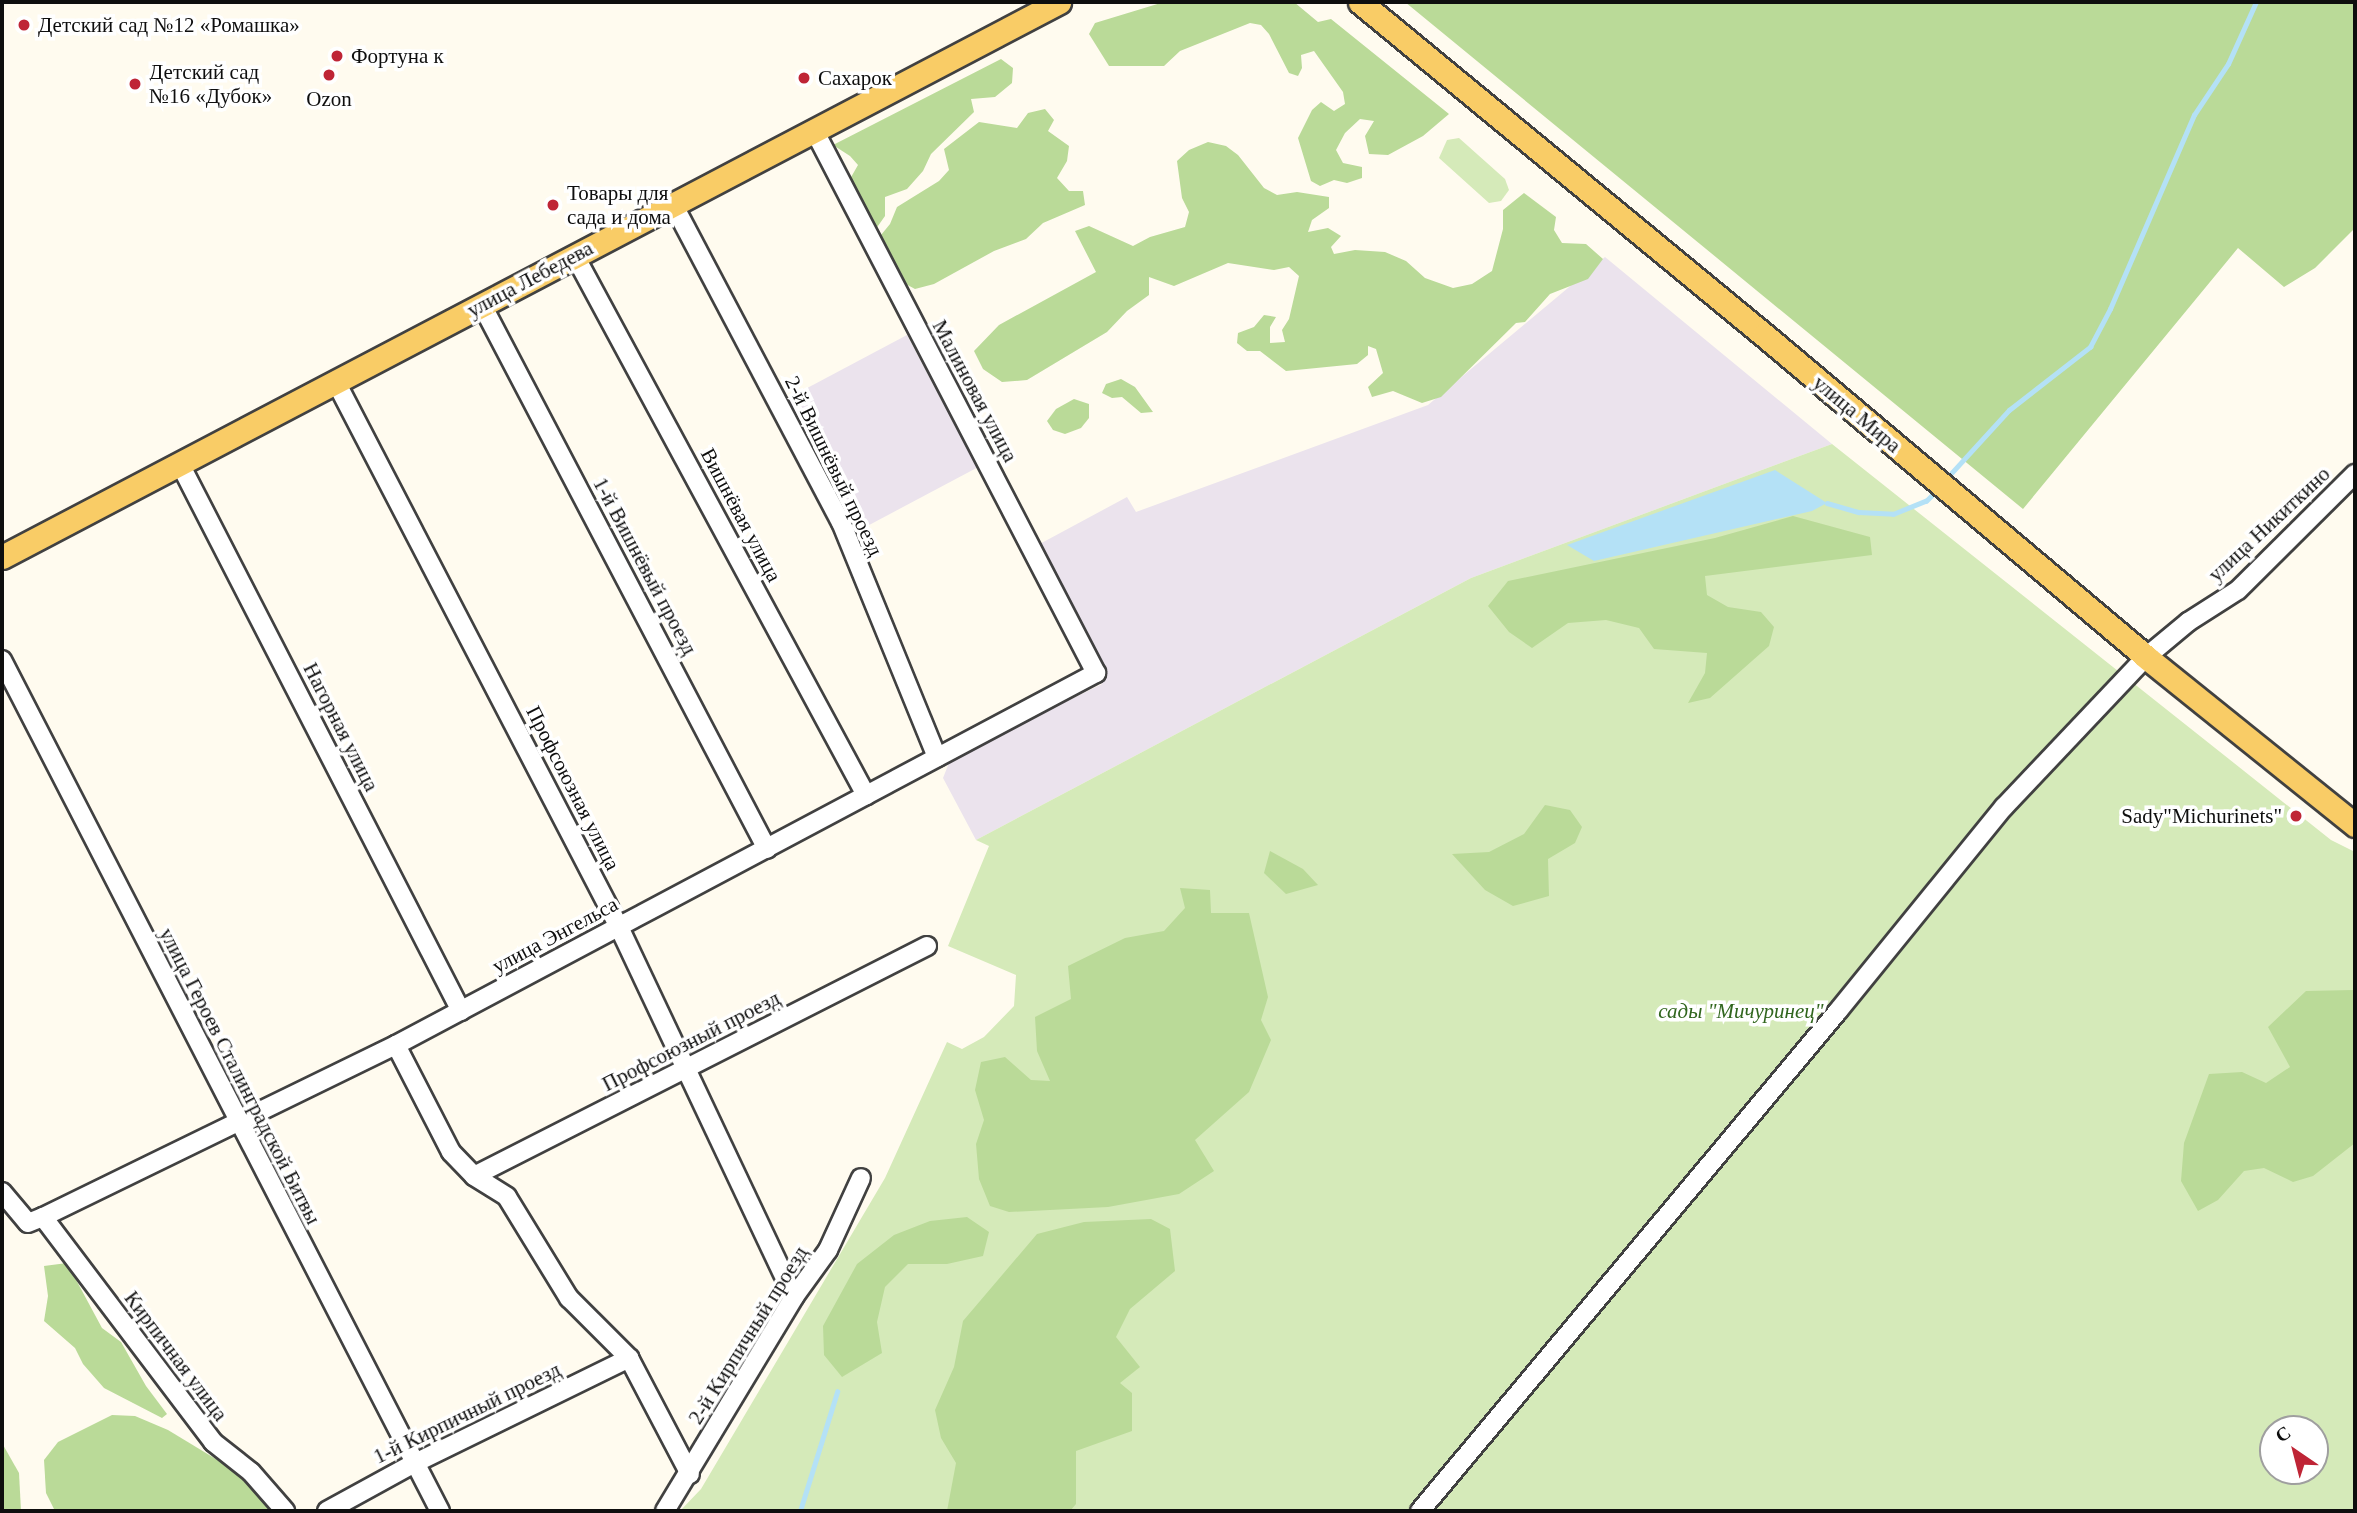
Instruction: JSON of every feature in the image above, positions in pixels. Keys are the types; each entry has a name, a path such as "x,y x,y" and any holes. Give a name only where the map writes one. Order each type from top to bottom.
{"main road":[{"name":"улица Лебедева","path":"2,557 1059,2"},
{"name":"улица Мира","path":"1360,2 1765,335 2146,657 2355,825"}],"street":[{"name":"Малиновая улица","path":"814,130 1096,673"},
{"name":"2-й Вишнёвый проезд","path":"673,204 841,522 937,757"},
{"name":"Вишнёвая улица","path":"575,256 866,795"},
{"name":"1-й Вишнёвый проезд","path":"482,304 767,849"},
{"name":"Профсоюзная улица","path":"336,382 619,927 794,1297"},
{"name":"Нагорная улица","path":"180,464 461,1011"},
{"name":"улица Никиткино","path":"1420,1511 1838,1012 2004,807 2146,657 2188,622 2238,590 2355,474"},
{"name":"улица Героев Сталинградской Битвы","path":"2,660 413,1464 440,1511"},
{"name":"улица Энгельса","path":"35,1220 396,1045 1096,673"},
{"name":"Профсоюзный проезд","path":"474,1176 927,946"},
{"path":"396,1045 452,1152 474,1176 507,1197 569,1298 629,1359 690,1474"},
{"name":"2-й Кирпичный проезд","path":"665,1511 690,1474 794,1297 828,1250 861,1178"},
{"name":"Кирпичная улица","path":"2,1192 35,1220 213,1443 251,1472 285,1511"},
{"name":"1-й Кирпичный проезд","path":"327,1511 413,1464 629,1359"}],"shaded area":[{"path":"1605,257 1832,444 1471,578 976,840 943,778 951,758 1102,684 1070,623 1078,618 1036,546 1127,497 1136,512 1428,405"},
{"path":"907,335 977,467 856,532 785,400"}],"green space":[{"path":"1164,2 1294,2 1318,22 1331,19 1449,114 1423,136 1388,155 1369,154 1365,136 1374,121 1360,119 1345,133 1336,150 1343,163 1362,167 1362,178 1347,183 1334,180 1320,186 1311,181 1298,138 1312,110 1321,102 1334,111 1345,104 1343,92 1314,51 1301,55 1302,68 1298,76 1289,73 1269,34 1261,25 1250,23 1180,51 1164,66 1109,66 1089,34 1095,23"},
{"path":"1405,2 2355,2 2355,228 2315,268 2284,287 2238,248 2023,509"},
{"path":"1001,59 1013,68 1012,83 995,97 971,99 974,112 931,154 923,171 907,189 885,197 885,216 873,233 854,199 850,179 858,165 833,145"},
{"path":"1045,109 1054,120 1048,131 1069,146 1067,161 1057,178 1069,191 1083,191 1085,205 1043,223 1026,239 994,251 934,284 915,289 902,282 888,258 881,235 890,224 897,207 939,181 949,170 944,149 979,122 1017,128 1028,113"},
{"path":"1459,138 1505,179 1509,190 1501,201 1489,203 1439,158 1447,140"},
{"path":"1208,142 1226,146 1238,155 1264,188 1277,195 1297,192 1329,197 1329,208 1312,220 1308,232 1328,228 1341,236 1331,247 1334,254 1355,250 1385,252 1406,261 1425,278 1453,288 1472,284 1492,271 1503,229 1503,210 1524,193 1556,217 1554,230 1562,243 1586,244 1603,259 1588,279 1550,294 1525,322 1516,323 1441,397 1422,403 1393,391 1372,397 1368,387 1383,373 1376,349 1368,346 1368,355 1357,364 1286,371 1260,351 1247,351 1237,343 1238,333 1254,327 1264,315 1276,317 1270,327 1270,343 1285,342 1282,330 1289,319 1299,276 1289,267 1274,270 1228,263 1174,286 1149,277 1149,295 1127,311 1107,332 1027,380 1002,382 983,369 974,351 999,325 1096,272 1075,231 1089,226 1133,246 1150,237 1185,227 1189,212 1182,198 1177,161 1189,150"},
{"path":"1121,379 1135,387 1153,412 1141,413 1122,397 1112,398 1102,393 1106,384"},
{"path":"1074,399 1089,404 1089,418 1081,428 1065,434 1053,430 1047,421 1056,409"},
{"name":"сады \"Мичуринец\"","path":"1832,444 2331,840 2355,852 2355,1511 680,1511 701,1489 885,1178 947,1042 962,1049 984,1037 1014,1006 1016,975 948,946 989,846 976,840 1471,578"},
{"path":"1793,516 1870,537 1872,555 1705,576 1707,595 1728,607 1761,612 1774,627 1769,646 1710,698 1688,703 1705,673 1707,653 1654,649 1639,628 1606,620 1568,623 1532,648 1509,632 1488,606 1508,581 1715,538"},
{"path":"1545,805 1570,810 1582,827 1575,843 1548,859 1549,896 1513,906 1485,890 1452,854 1489,852 1524,834"},
{"path":"1270,851 1303,869 1318,885 1286,894 1264,873"},
{"path":"1180,888 1210,890 1211,913 1249,913 1268,997 1261,1020 1271,1040 1249,1092 1195,1140 1214,1171 1179,1194 1108,1207 1009,1212 990,1206 979,1179 976,1144 984,1120 975,1090 981,1062 1005,1057 1031,1080 1050,1081 1037,1051 1035,1017 1071,999 1068,966 1125,938 1164,931 1185,908"},
{"path":"2353,990 2355,1143 2313,1176 2293,1182 2264,1168 2244,1171 2218,1200 2198,1211 2181,1181 2184,1143 2209,1074 2242,1072 2266,1083 2290,1067 2268,1027 2306,991"},
{"path":"967,1217 989,1232 983,1256 947,1264 908,1264 885,1287 877,1322 882,1353 842,1377 824,1355 823,1326 857,1264 894,1235 930,1221"},
{"path":"1151,1219 1170,1229 1175,1271 1130,1309 1116,1337 1140,1367 1120,1383 1132,1393 1132,1431 1076,1451 1076,1504 1070,1511 947,1511 956,1463 941,1438 935,1410 954,1367 963,1321 1037,1234 1084,1222"},
{"path":"67,1263 102,1328 121,1342 146,1386 167,1414 162,1418 104,1388 83,1364 75,1348 44,1321 48,1296 44,1266"},
{"path":"112,1415 135,1416 168,1430 229,1467 260,1493 269,1511 55,1511 46,1493 44,1460 58,1442"},
{"path":"2,1443 19,1473 21,1511 2,1511"}],"water":[{"path":"1775,470 1827,503 1812,511 1594,561 1567,545"}],"waterway":[{"path":"1946,479 2009,410 2090,347 2110,309 2194,115 2228,64 2256,2"},
{"path":"1827,503 1859,512 1893,514 1926,501 1936,491"},
{"path":"800,1511 837,1392"}],"place":[{"name":"Детский сад №12 «Ромашка»","path":"24,25"},
{"name":"Фортуна к","path":"337,56"},
{"name":"Ozon","path":"329,75"},
{"name":"Сахарок","path":"804,78"},
{"name":"Детский сад №16 «Дубок»","path":"135,84"},
{"name":"Товары для сада и дома","path":"553,205"},
{"name":"Sady\"Michurinets\"","path":"2296,816"}]}
